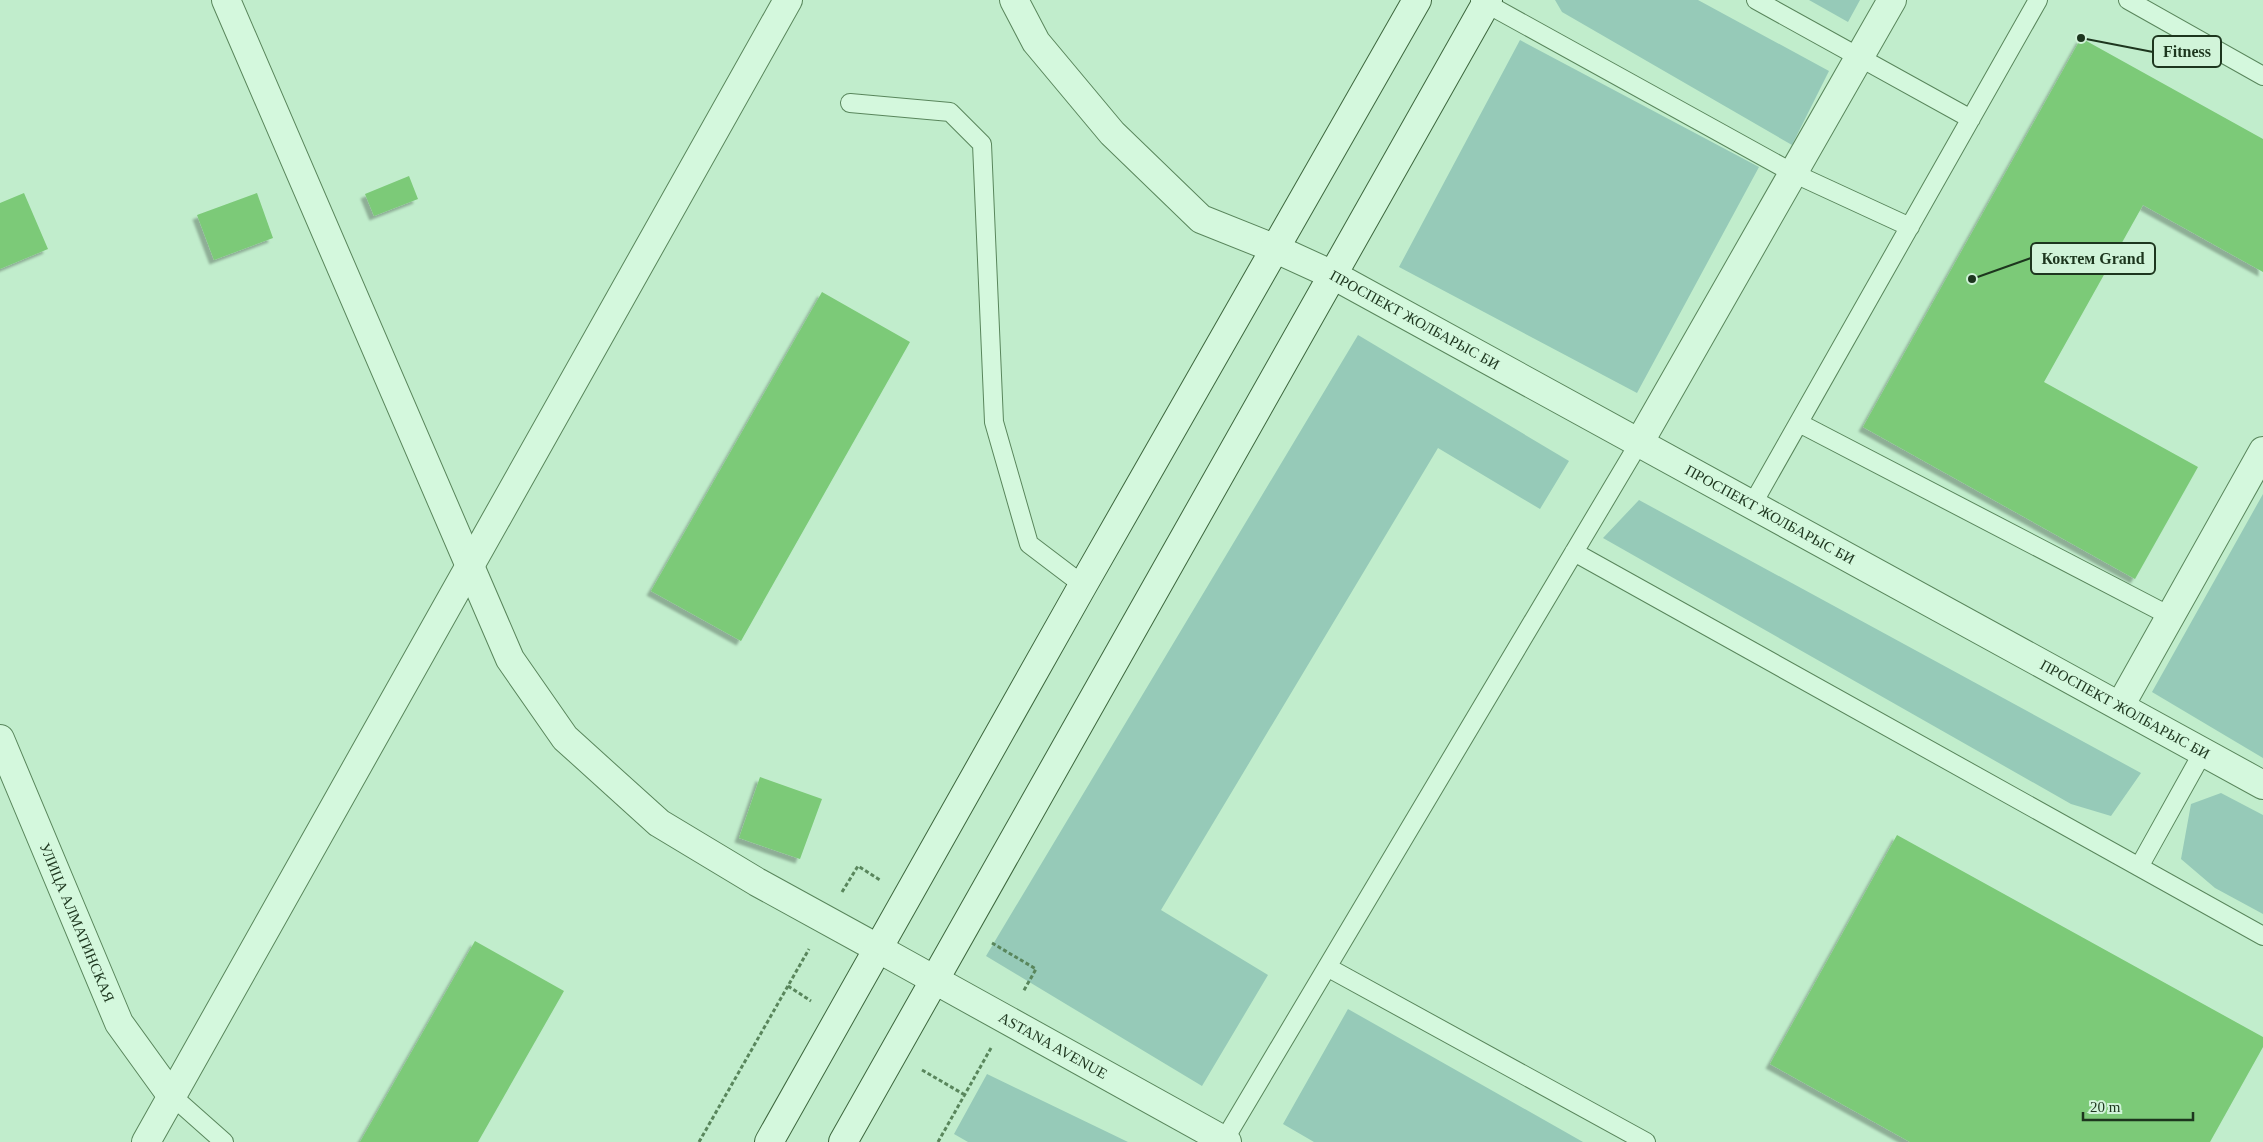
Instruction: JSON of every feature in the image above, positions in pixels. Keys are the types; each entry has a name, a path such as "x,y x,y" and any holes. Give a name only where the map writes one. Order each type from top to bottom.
{"street":[{"name":"ASTANA AVENUE","path":"226,0 510,659 566,738 659,822 757,882 1225,1142"},
{"path":"146,1142 788,0"},
{"name":"ПРОСПЕКТ ЖОЛБАРЫС БИ","path":"1014,0 1036,42 1112,133 1201,219 1276,249 1333,275 2263,785"},
{"path":"769,1142 1083,585 1417,0"},
{"path":"1639,443 1892,0"},
{"path":"843,1142 1333,275 1484,1"},
{"path":"2120,706 2263,451"},
{"name":"УЛИЦА АЛМАТИНСКАЯ","path":"0,739 119,1022 172,1095"}],"lane":[{"path":"1756,0 1971,119"},
{"path":"1752,505 2038,0"},
{"path":"2128,0 2263,76"},
{"path":"1484,1 1793,173 1910,227"},
{"path":"850,103 950,112 982,144 994,422 1029,544 1083,585"},
{"path":"1799,423 2170,616"},
{"path":"1225,1142 1639,443"},
{"path":"1574,552 2263,936"},
{"path":"2139,867 2203,752"},
{"path":"1328,967 1646,1142"},
{"path":"172,1095 224,1142"}],"path":[{"path":"699,1142 825,920 858,866 907,898"},
{"path":"894,1053 965,1095"}],"shaded area":[{"path":"1555,0 1698,0 1829,71 1792,145 1562,12"},
{"path":"1809,0 1860,0 1848,22"},
{"path":"1520,40 1759,167 1637,393 1399,267"},
{"path":"1358,335 1569,461 1540,509 1438,448 1161,910 1268,975 1202,1086 986,956"},
{"path":"2263,494 2263,758 2152,692"},
{"path":"1639,500 2141,773 2111,816 2071,804 1603,538"},
{"path":"2221,793 2263,815 2263,914 2215,888 2181,859 2191,804"},
{"path":"1348,1009 1583,1142 1314,1142 1283,1124"},
{"path":"987,1074 1128,1142 968,1142 954,1134"}],"building":[{"path":"2081,38 2263,139 2263,272 2143,205 2044,382 2198,467 2135,579 1863,427"},
{"path":"409,176 418,199 374,216 365,194"},
{"path":"24,193 48,249 0,269 0,203"},
{"path":"257,193 273,238 214,260 197,215"},
{"path":"822,292 910,342 741,641 651,591"},
{"path":"760,777 822,799 800,859 739,838"},
{"path":"1897,835 2263,1037 2263,1047 2210,1142 1910,1142 1770,1064"},
{"path":"475,941 564,991 478,1142 360,1142"}],"place":[{"name":"Fitness","path":"2081,38"},
{"name":"Коктем Grand","path":"1972,279"}]}
